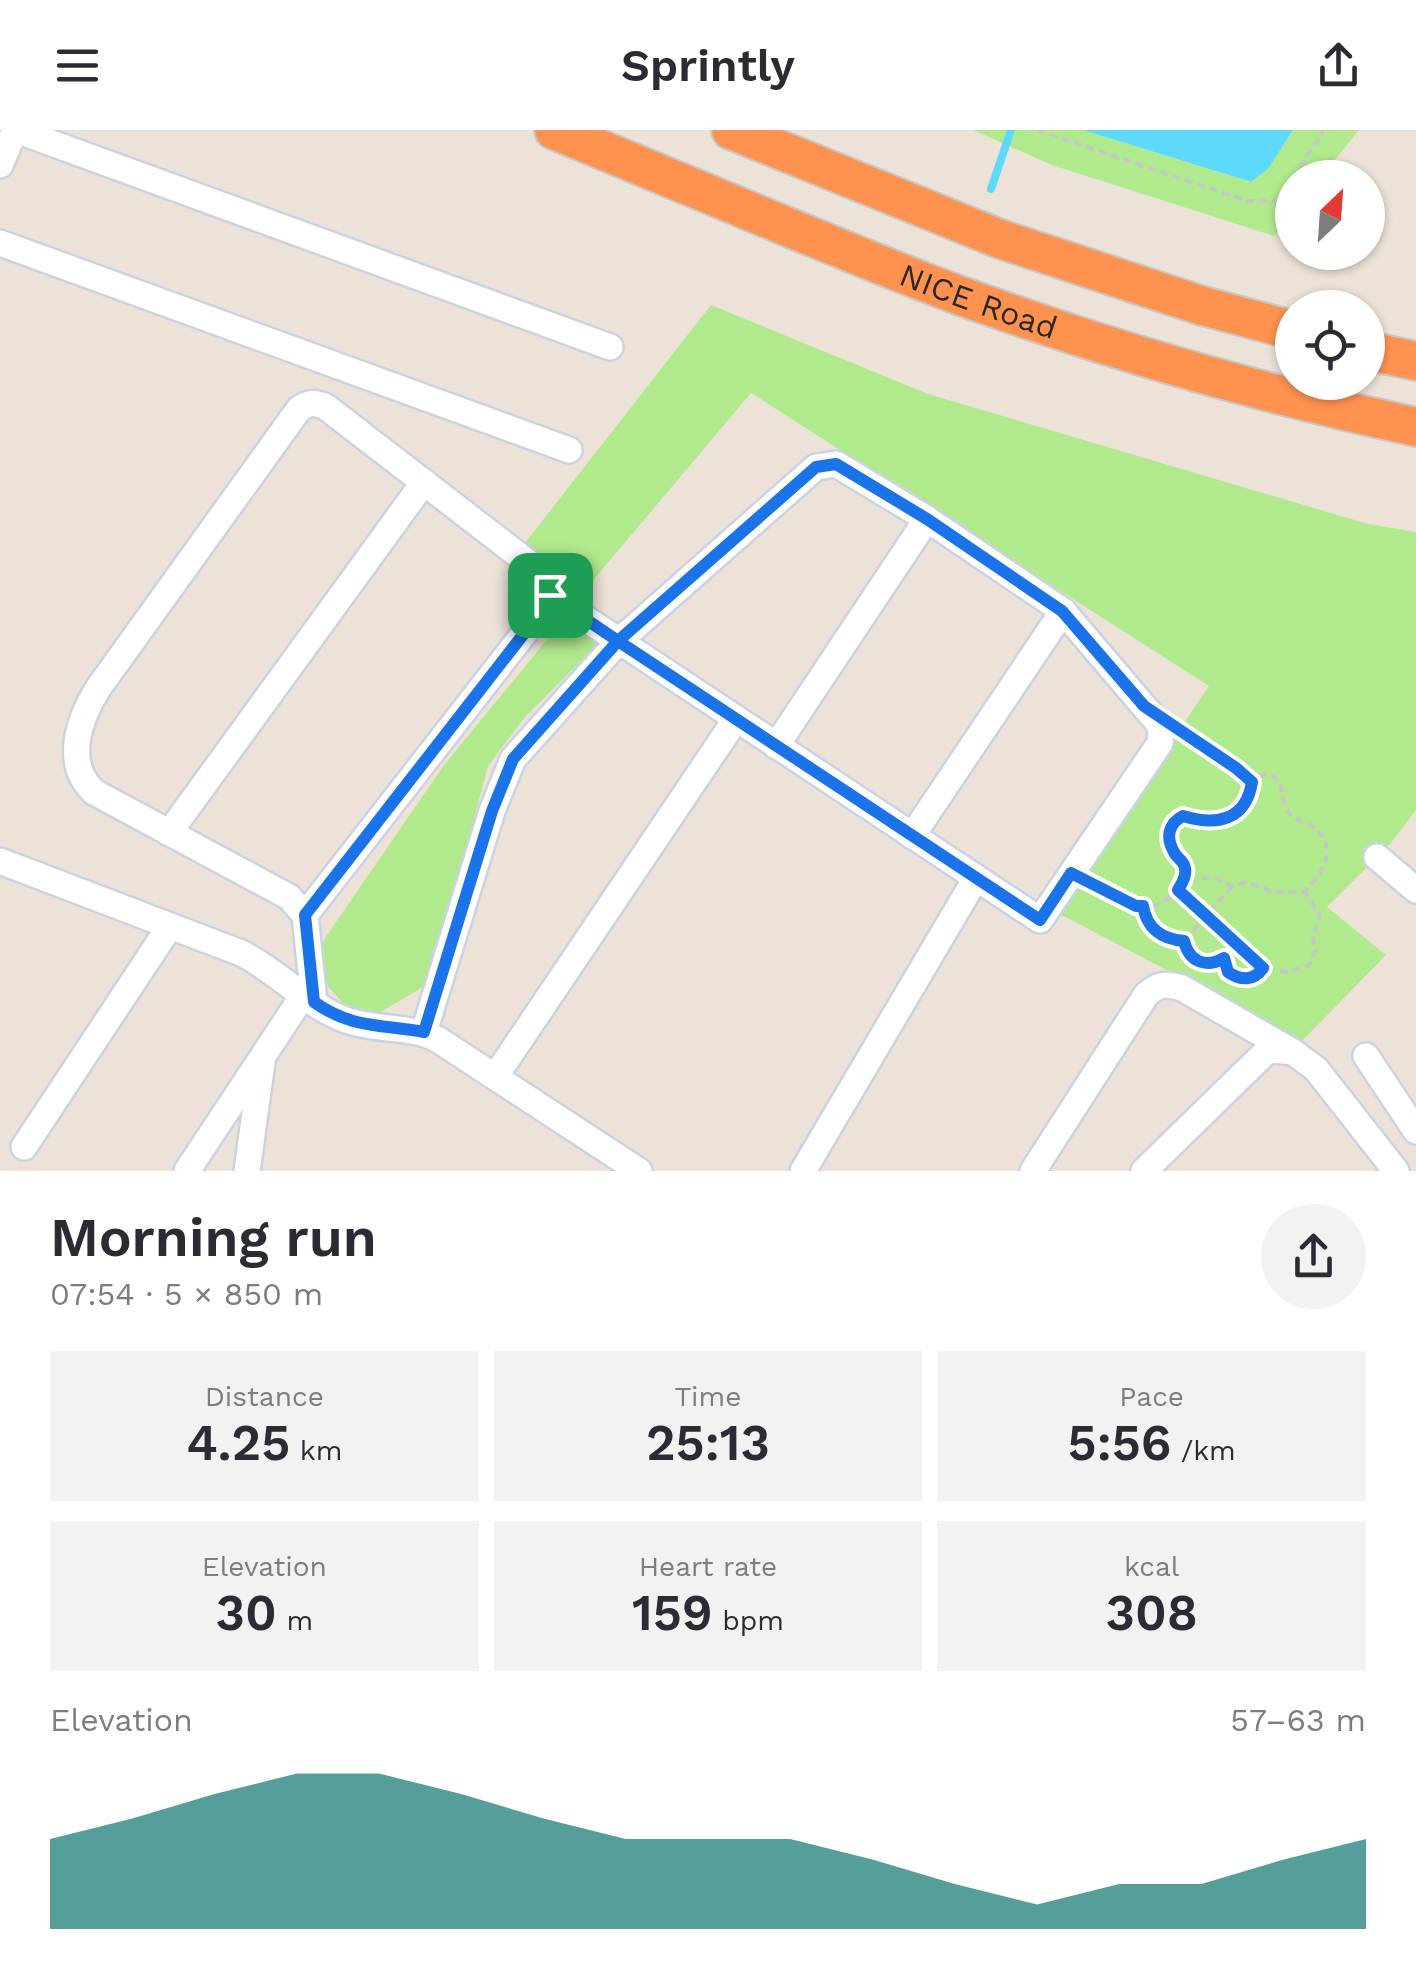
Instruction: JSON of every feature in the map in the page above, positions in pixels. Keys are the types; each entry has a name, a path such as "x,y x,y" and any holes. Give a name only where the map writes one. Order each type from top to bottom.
{"highway":[{"name":"NICE Road","path":"554,130 988,306 1208,376 1416,428"},
{"name":"NICE Road","path":"730,130 1000,239 1168,295 1275,325"},
{"path":"1385,354 1416,361"}],"street":[{"path":"0,165 16,130 610,347"},
{"path":"0,243 569,450"},
{"path":"187,1171 263,1056 309,998 305,915 290,897 94,792 84,784 78,771 76,746 81,719 99,687 299,410 308,403 317,403 543,574 550,595 547,604 305,915"},
{"path":"424,1032 492,811 513,759 618,641 816,467 836,464 927,519 1062,611 1158,724 1160,742 1040,920 776,746 618,641 550,595"},
{"path":"170,833 424,482"},
{"path":"776,746 927,519"},
{"path":"912,836 1062,611"},
{"path":"495,1077 736,719"},
{"path":"1378,857 1416,890"},
{"path":"0,862 258,961 330,1013 360,1024 424,1032 437,1038 639,1171"},
{"path":"803,1171 976,878"},
{"path":"24,1147 170,926"},
{"path":"1034,1171 1146,995 1156,986 1169,984 1316,1068 1396,1171"},
{"path":"1144,1171 1266,1052 1293,1052"},
{"path":"247,1171 263,1056"},
{"path":"1366,1056 1416,1130"}],"path":[{"path":"1037,130 1247,202 1275,201"},
{"path":"1305,160 1324,130"},
{"path":"1144,706 1252,782"},
{"path":"1178,890 1185,869 1169,841 1168,833 1174,822 1183,816 1214,820 1232,816 1244,804 1252,782 1262,774 1274,776 1282,786 1283,800 1290,813 1318,832 1327,846 1325,864 1304,892 1274,892 1247,882 1232,886 1184,941"},
{"path":"1071,873 1136,906 1159,903 1187,882 1210,877 1232,886"},
{"path":"1178,890 1263,968 1274,972 1298,970 1308,966 1312,959 1313,937 1320,916 1304,892"},
{"path":"1143,906 1153,929 1173,940 1184,941"},
{"path":"1184,941 1190,956 1197,961 1211,964 1224,958 1228,972 1241,979 1254,977 1263,968"}],"green space":[{"path":"973,130 1083,130 1250,182 1268,169 1293,130 1359,130 1335,160 1275,160 1274,236 1052,165"},
{"path":"711,305 928,394 1368,524 1416,532 1416,810 1390,844 1327,907 1386,955 1302,1041 1056,912 1209,686 751,393 584,591 525,543"},
{"path":"564,619 599,643 525,717 488,766 430,983 377,1014 351,1012 326,984 323,941 444,765"}],"water":[{"path":"1083,130 1293,130 1268,169 1251,182"}],"waterway":[{"path":"991,189 1011,130"}],"route":[{"path":"550,595 547,604 305,915 314,1002 330,1013 360,1024 424,1032 492,811 513,759 618,641 1040,920 1071,873 1143,906 1153,929 1162,936 1184,941 1190,956 1197,961 1211,964 1224,958 1228,972 1241,979 1254,977 1263,968 1178,890 1185,875 1184,862 1172,849 1168,833 1170,826 1183,816 1214,820 1232,816 1244,804 1252,782 1144,706 1062,611 927,519 836,464 816,467 618,641 550,595"}]}
